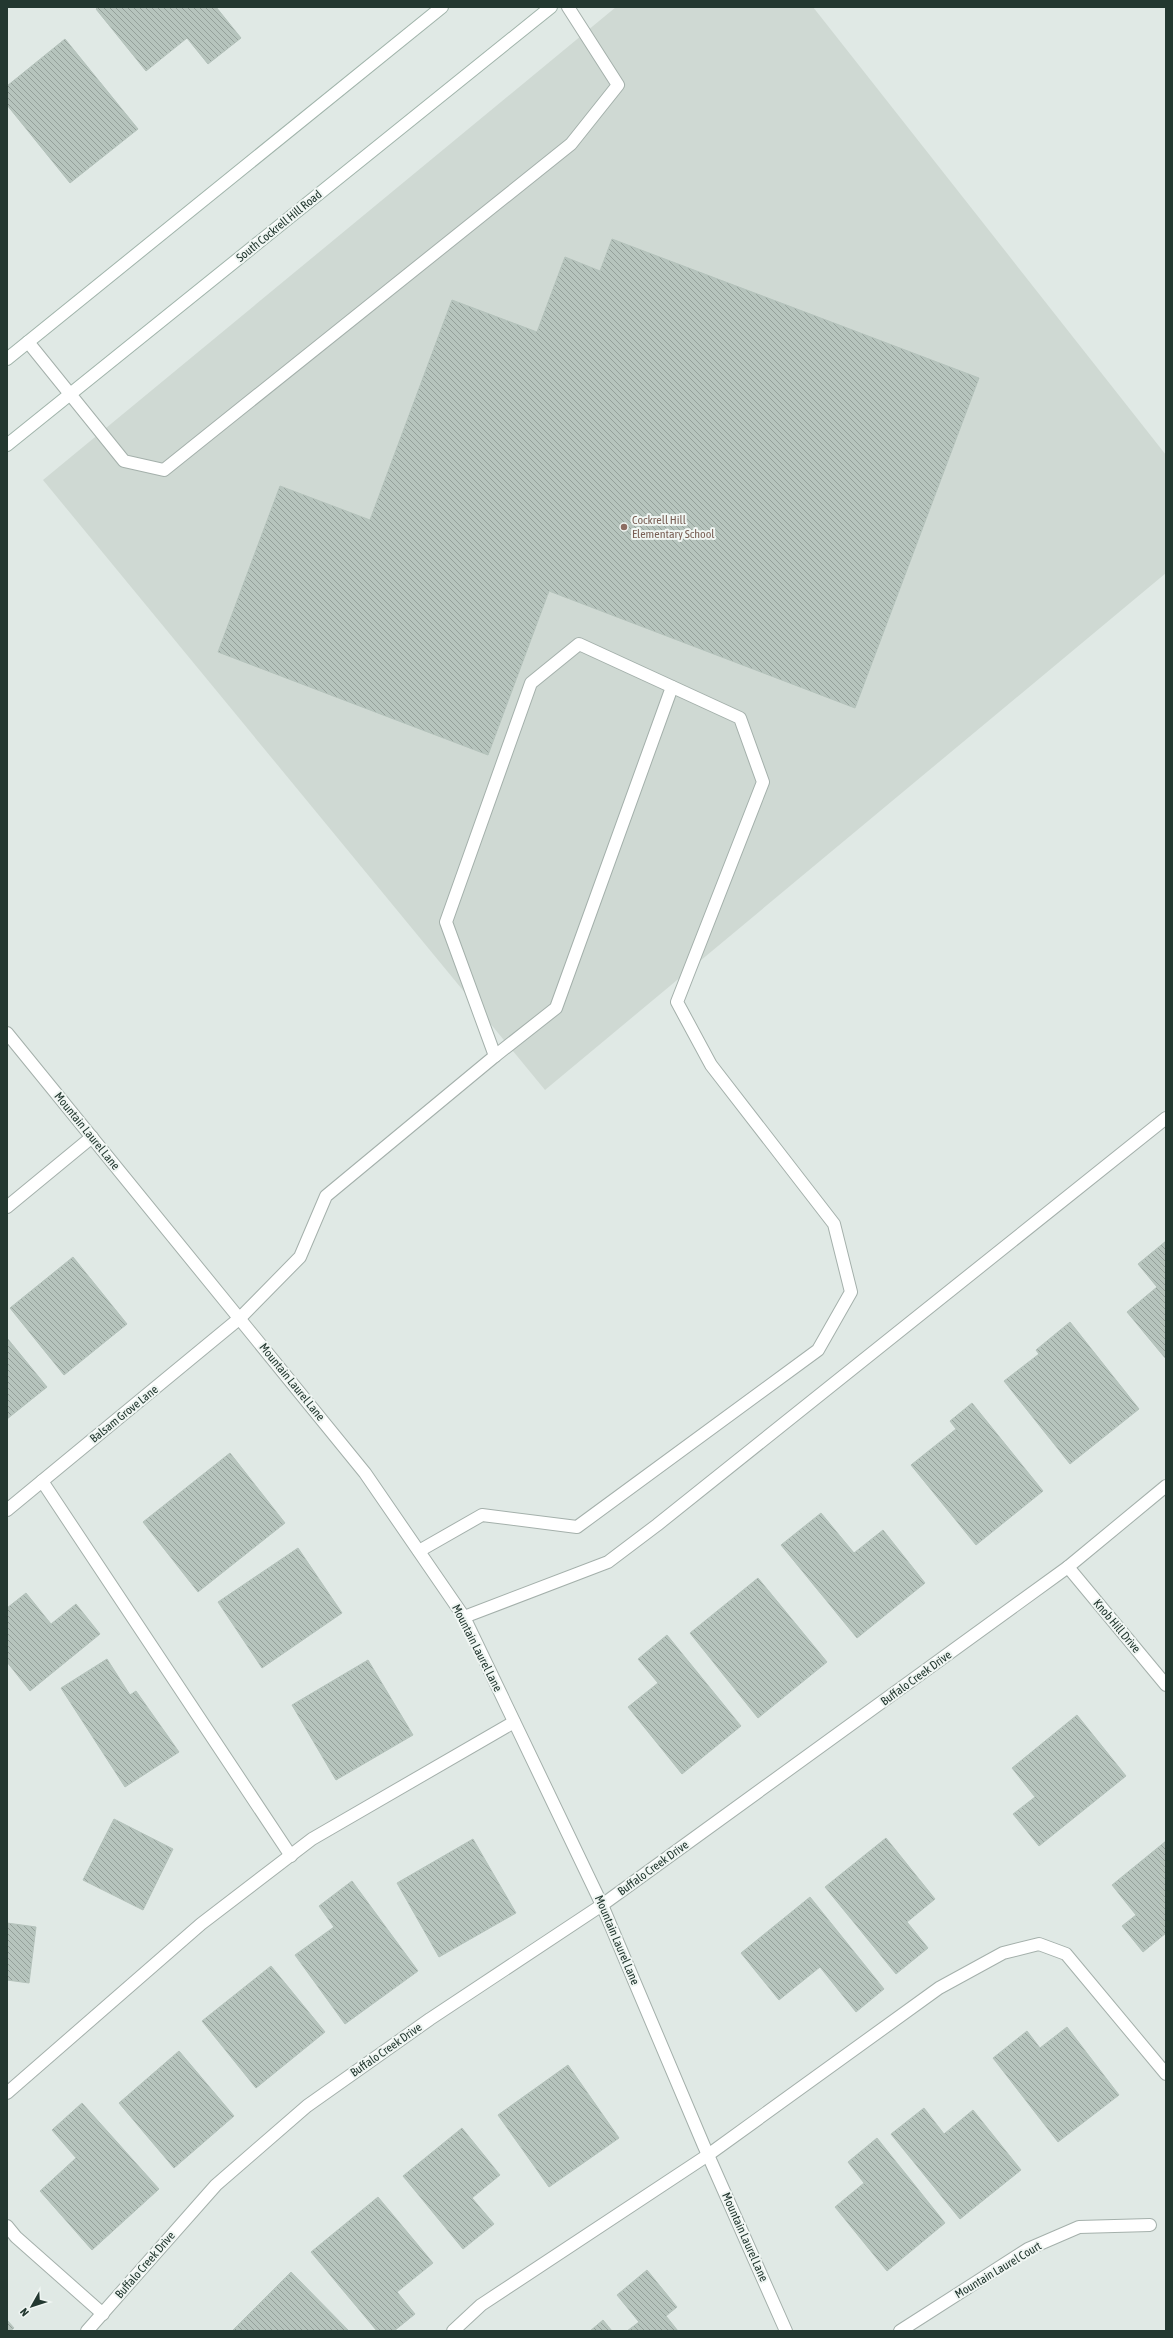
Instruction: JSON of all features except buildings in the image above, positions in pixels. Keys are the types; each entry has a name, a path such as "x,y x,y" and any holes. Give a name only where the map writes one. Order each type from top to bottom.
{"street":[{"path":"7,359 442,7"},
{"name":"South Cockrell Hill Road","path":"7,445 551,7"},
{"path":"28,342 124,461 164,470 571,144 618,85 568,7"},
{"path":"419,1551 482,1515 577,1527 818,1350 851,1292 834,1224 711,1065 677,1002 762,782 740,718 579,644 531,683 446,922 495,1056"},
{"name":"Balsam Grove Lane","path":"7,1510 240,1318 300,1257 326,1196 495,1056 556,1008 672,687"},
{"name":"Mountain Laurel Lane","path":"7,1033 365,1473 464,1618 602,1905 708,2155 786,2331"},
{"path":"464,1618 608,1562 657,1525 1166,1118"},
{"path":"7,1207 92,1137"},
{"path":"42,1481 291,1856"},
{"name":"Buffalo Creek Drive","path":"88,2331 216,2185 307,2106 430,2019 602,1905 1068,1567 1166,1486"},
{"name":"Knob Hill Drive","path":"1068,1567 1166,1685"},
{"path":"7,2093 201,1924 312,1839 514,1722"},
{"path":"453,2331 481,2305 708,2155 939,1988 1003,1953 1039,1944 1066,1954 1166,2074"},
{"path":"7,2226 16,2237 103,2314"},
{"name":"Mountain Laurel Court","path":"900,2331 1028,2249 1079,2227 1150,2226"}],"shaded area":[{"name":"Cockrell Hill Elementary School","path":"616,7 813,7 1166,455 1166,573 545,1090 43,480"}],"place":[{"name":"Cockrell Hill Elementary School","path":"624,527"}]}
